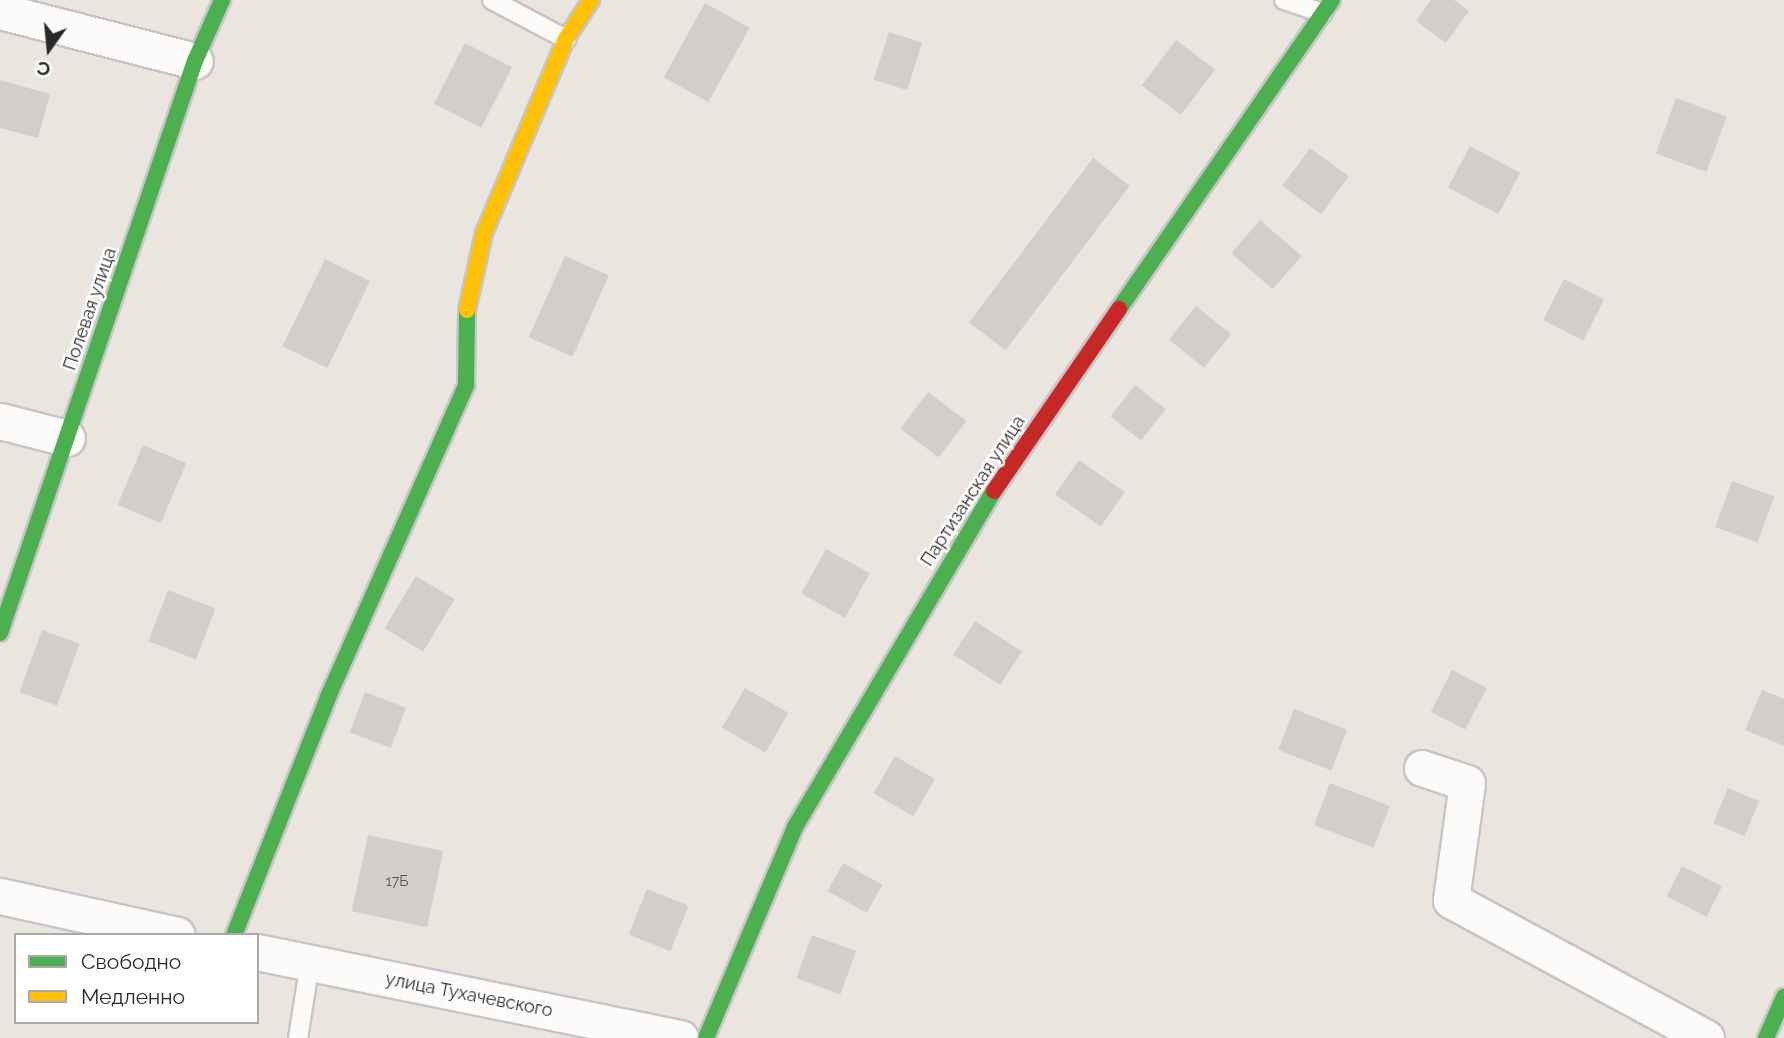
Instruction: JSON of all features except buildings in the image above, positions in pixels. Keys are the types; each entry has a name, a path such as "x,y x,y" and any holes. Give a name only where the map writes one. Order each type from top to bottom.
{"main road":[{"name":"Полевая улица","path":"0,633 195,61 222,0"},
{"path":"235,933 328,697 466,385 470,345 466,300 484,233 566,39 592,0"},
{"name":"Партизанская улица","path":"706,1038 795,827 963,536 1327,6"},
{"path":"1766,1038 1784,997"}],"street":[{"path":"0,11 195,61"},
{"path":"0,421 66,438"},
{"path":"1422,768 1467,783 1451,900 1706,1038"},
{"path":"0,896 168,933"},
{"name":"улица Тухачевского","path":"259,952 680,1038"}],"lane":[{"path":"492,0 566,39"},
{"path":"1284,0 1327,6"},
{"path":"298,1038 310,963"}],"traffic: fast":[{"path":"0,633 195,61 222,0"},
{"path":"1119,309 1332,0"},
{"path":"235,933 328,697 466,385 467,310"},
{"path":"706,1038 795,827 994,491"},
{"path":"1766,1038 1784,997"}],"traffic: slow":[{"path":"467,310 484,233 566,39 591,0"}],"traffic: jam":[{"path":"994,491 1119,309"}]}
